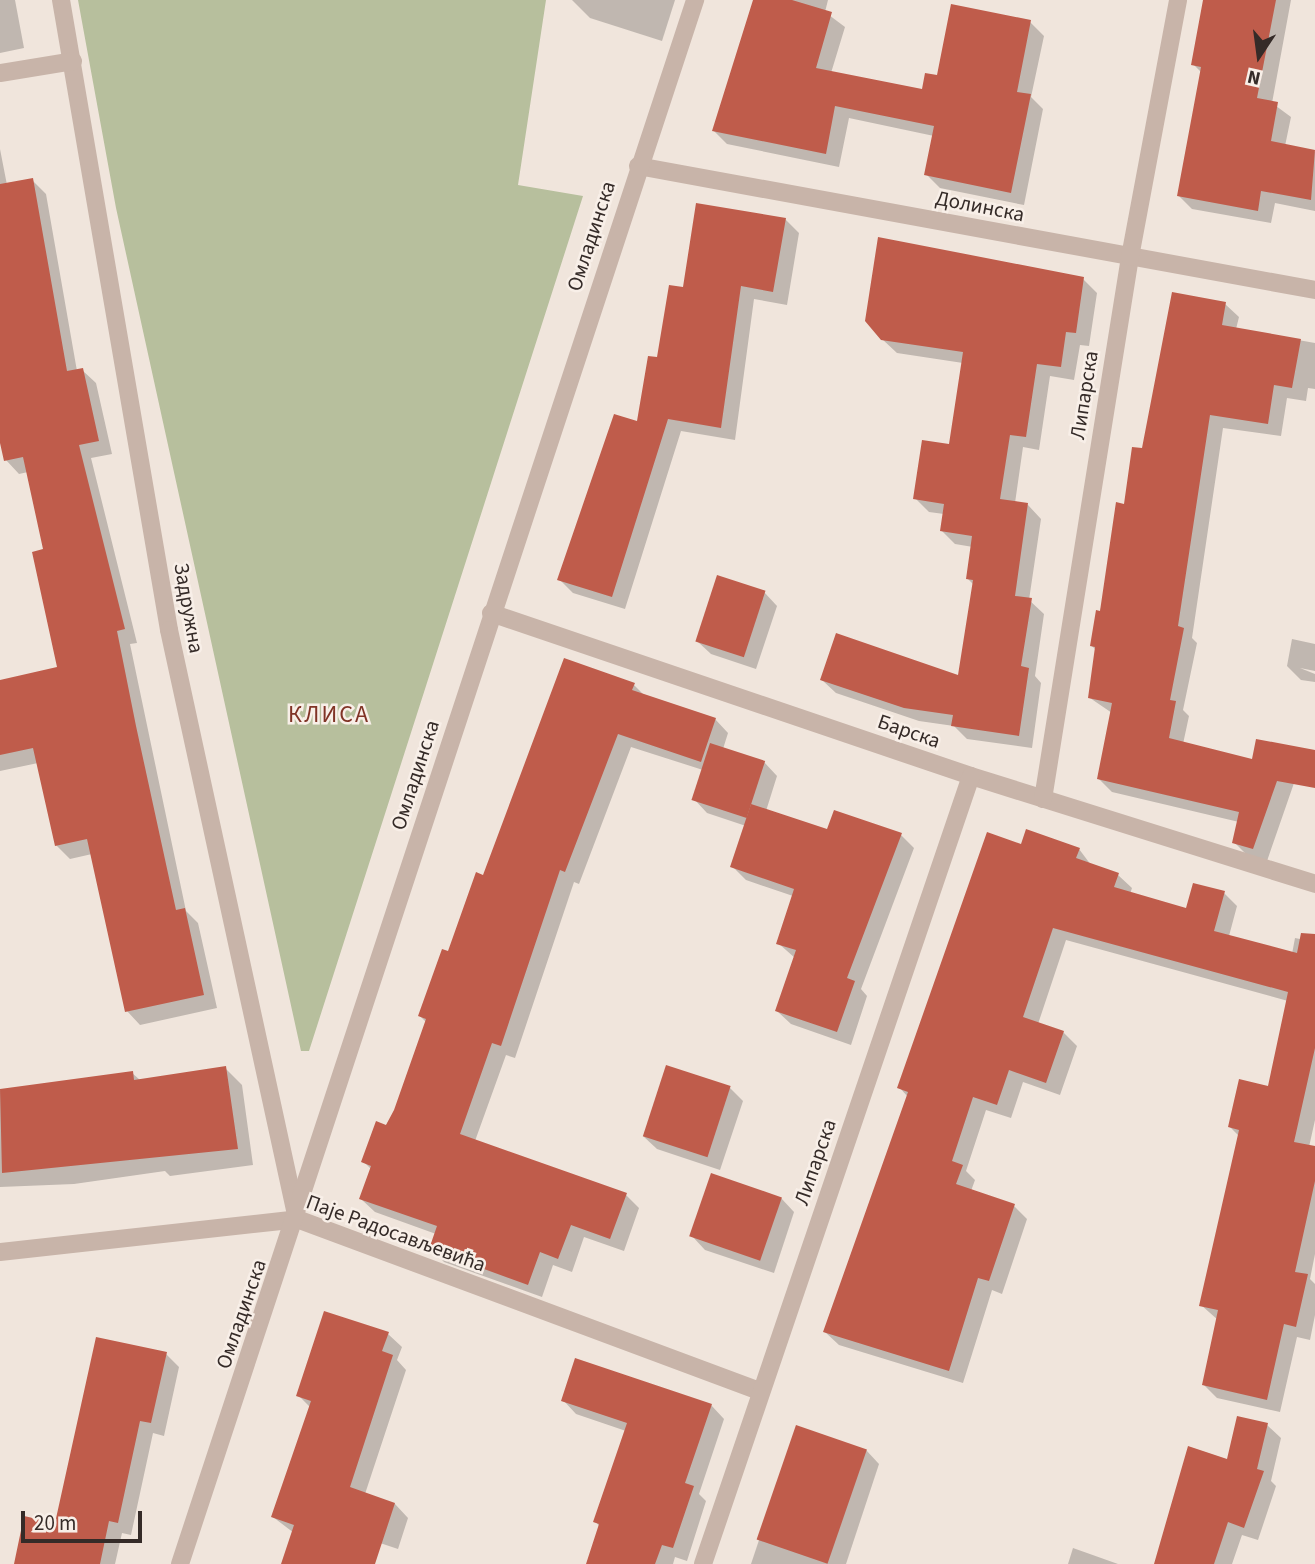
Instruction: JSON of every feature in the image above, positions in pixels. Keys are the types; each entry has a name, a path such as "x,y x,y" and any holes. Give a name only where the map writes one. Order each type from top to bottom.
{"street":[{"name":"Задружна","path":"61,0 169,630 297,1219"},
{"name":"Омладинска","path":"180,1564 297,1219 491,612 695,0"},
{"name":"Липарска","path":"1043,799 1130,257 1178,0"},
{"path":"0,73 73,61"},
{"name":"Долинска","path":"638,166 1315,290"},
{"name":"Барска","path":"491,612 971,776 1315,884"},
{"name":"Липарска","path":"703,1564 971,776"},
{"name":"Паје Радосављевића","path":"0,1252 297,1219 760,1391"}],"green space":[{"path":"78,0 546,0 518,185 583,196 309,1051 301,1051 116,208"}],"building":[{"path":"753,0 792,0 832,12 816,68 922,89 925,73 937,75 951,4 1031,20 1017,92 1031,94 1011,193 924,175 934,126 835,106 826,154 712,131"},
{"path":"1203,0 1276,0 1257,98 1278,102 1271,141 1315,150 1311,200 1261,191 1258,211 1177,196 1201,67 1191,65"},
{"path":"33,178 67,371 83,368 99,441 79,445 125,629 117,631 136,726 176,910 185,908 204,995 125,1012 87,839 55,846 33,748 0,755 0,680 57,667 32,552 43,549 23,457 4,461 0,443 0,184"},
{"path":"696,203 786,218 773,292 741,286 721,428 668,419 612,597 557,580 614,414 637,421 648,356 657,357 669,285 683,287"},
{"path":"878,237 1084,277 1076,333 1066,332 1061,367 1037,364 1026,437 1010,435 1000,499 1028,503 1015,596 1032,598 1021,666 1029,668 1019,736 951,726 953,715 904,708 820,680 836,633 958,675 973,580 966,579 972,536 940,531 944,504 913,499 922,440 949,444 963,352 881,340 865,321"},
{"path":"1172,292 1226,302 1222,325 1301,339 1292,388 1274,385 1268,424 1210,415 1178,626 1184,628 1170,700 1176,701 1169,738 1252,759 1256,739 1315,750 1315,788 1277,781 1253,849 1232,843 1239,812 1097,779 1112,703 1088,698 1095,647 1090,646 1096,610 1100,611 1116,502 1124,504 1132,447 1142,448"},
{"path":"717,575 766,591 744,657 695,642"},
{"path":"564,658 635,683 632,690 716,718 701,762 618,734 565,872 560,870 501,1046 492,1043 460,1134 627,1193 610,1239 571,1225 558,1259 540,1252 528,1285 429,1249 437,1226 359,1199 371,1166 361,1162 376,1121 386,1125 394,1110 426,1019 418,1016 442,949 448,951 476,872 483,875"},
{"path":"710,743 765,761 747,818 691,800"},
{"path":"751,804 827,829 834,810 902,833 847,978 855,981 837,1032 775,1011 796,950 776,944 794,889 730,867"},
{"path":"1026,829 1080,848 1076,858 1119,873 1114,887 1186,908 1193,883 1225,891 1214,931 1297,953 1301,933 1315,934 1315,1048 1294,1142 1315,1146 1315,1181 1295,1272 1308,1274 1296,1327 1284,1324 1267,1400 1202,1385 1218,1310 1199,1306 1239,1130 1228,1127 1239,1079 1268,1086 1288,992 1053,928 1023,1017 1064,1031 1046,1083 1009,1070 997,1105 973,1097 952,1161 963,1165 956,1184 1015,1204 989,1281 978,1278 949,1371 823,1332 908,1092 897,1088 987,832 1021,844"},
{"path":"666,1065 731,1086 707,1157 643,1136"},
{"path":"226,1066 238,1149 2,1173 0,1089 133,1071 134,1080"},
{"path":"711,1173 782,1197 760,1261 689,1236"},
{"path":"324,1311 389,1332 382,1351 393,1355 350,1487 395,1503 375,1564 281,1564 294,1525 271,1517 311,1401 296,1396"},
{"path":"96,1337 167,1352 151,1423 140,1421 118,1523 109,1521 100,1564 14,1564 24,1516 55,1523"},
{"path":"575,1358 712,1404 685,1483 694,1486 673,1548 662,1545 655,1564 586,1564 599,1524 593,1522 627,1423 561,1401"},
{"path":"1237,1416 1268,1423 1257,1469 1264,1471 1244,1528 1228,1522 1214,1564 1154,1564 1188,1446 1227,1459"},
{"path":"796,1425 867,1449 828,1564 757,1539"}],"district":[{"name":"КЛИСА","path":"329,715"}]}
